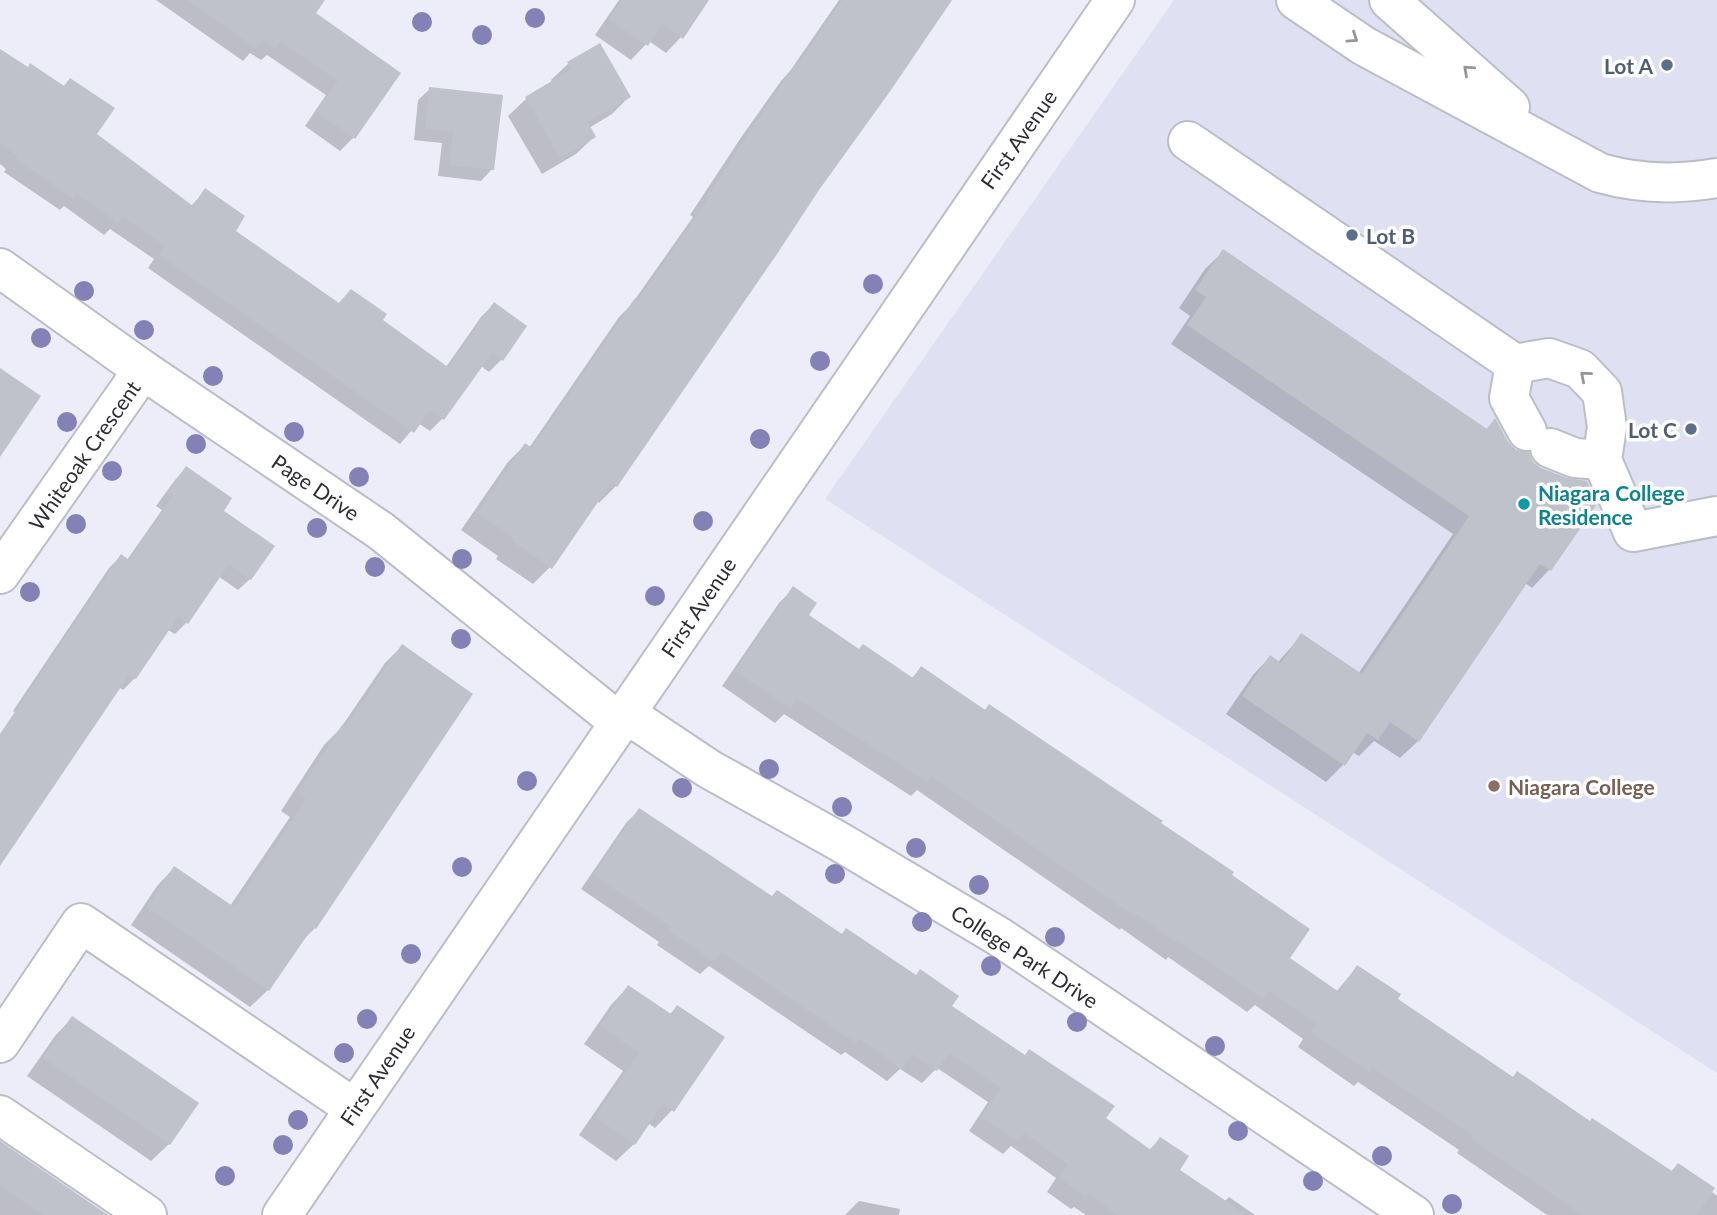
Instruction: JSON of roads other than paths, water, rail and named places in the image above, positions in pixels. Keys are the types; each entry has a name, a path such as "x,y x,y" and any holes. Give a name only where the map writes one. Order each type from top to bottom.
{"street":[{"name":"First Avenue","path":"282,1215 1115,0"},
{"path":"1296,0 1364,46 1600,173 1665,183 1692,183 1717,178"},
{"path":"1389,0 1556,148"},
{"path":"1188,141 1515,364 1549,358 1580,369 1602,392 1607,427 1602,460 1633,532 1717,516"},
{"name":"Page Drive","path":"0,268 143,370 381,531 622,717"},
{"path":"1515,364 1509,398 1538,439 1575,458 1602,460"},
{"name":"Whiteoak Crescent","path":"0,574 143,370"},
{"name":"College Park Drive","path":"622,717 998,936 1414,1215"},
{"path":"0,1043 81,923 354,1108"},
{"path":"0,1115 147,1215"}],"place":[{"name":"Lot A","path":"1667,65"},
{"name":"Lot B","path":"1352,235"},
{"name":"Lot C","path":"1691,429"},
{"name":"Niagara College Residence","path":"1524,504"},
{"name":"Niagara College","path":"1494,786"}]}
